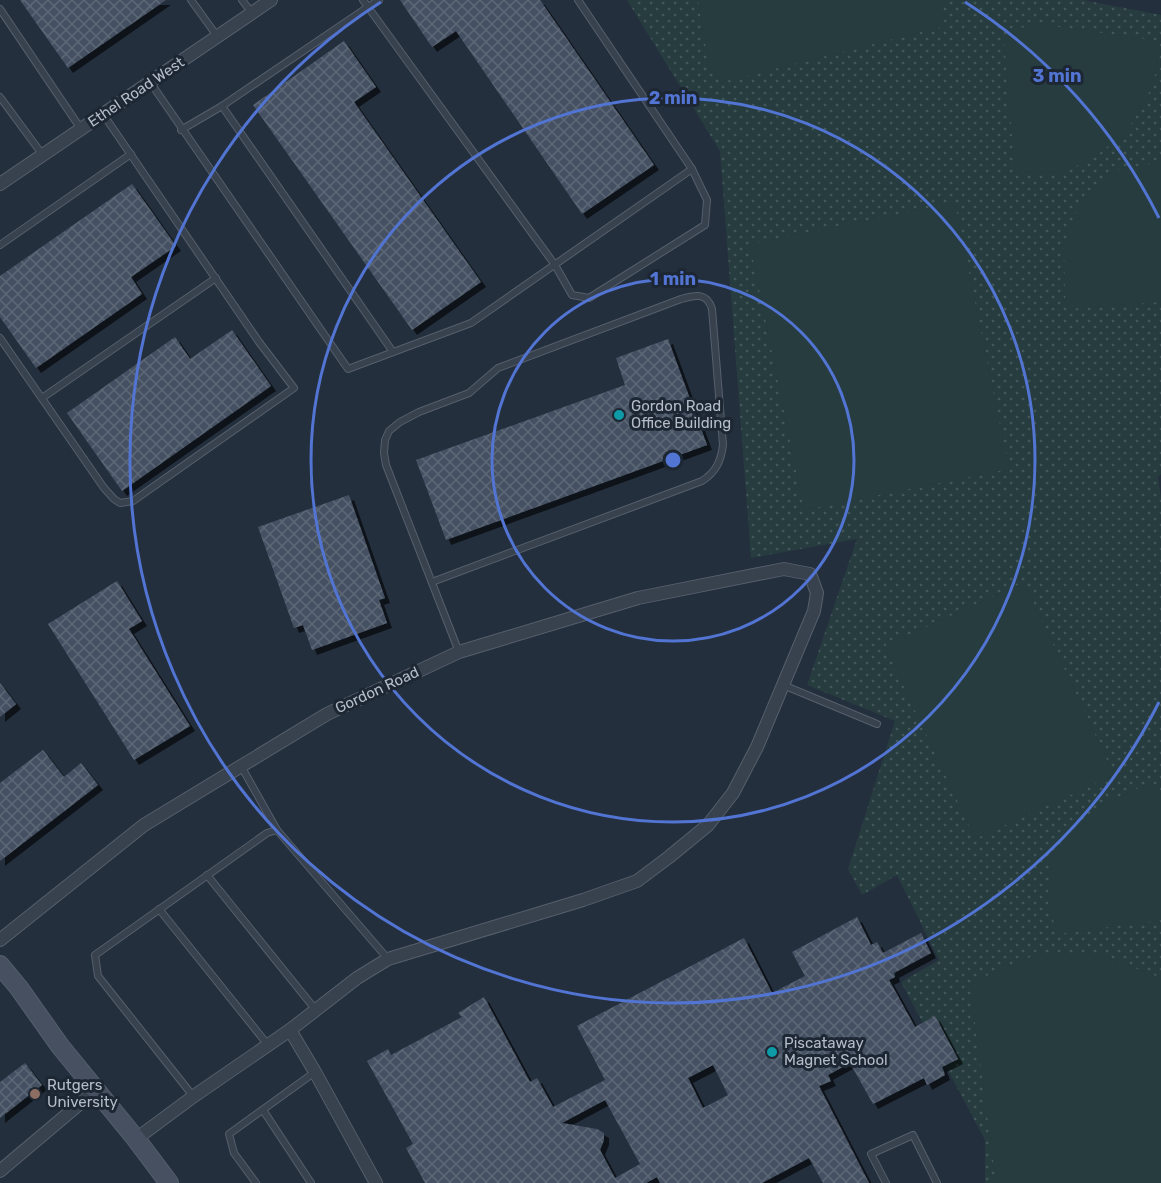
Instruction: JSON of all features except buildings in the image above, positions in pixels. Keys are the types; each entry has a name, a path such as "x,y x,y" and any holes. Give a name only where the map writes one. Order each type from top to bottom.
{"street":[{"name":"Ethel Road West","path":"0,184 271,0"},
{"name":"Gordon Road","path":"0,939 144,825 327,714 459,652 638,598 784,568 810,574 818,593 814,611 783,685"},
{"path":"136,1139 290,1030 357,978 388,959 583,900 637,881 708,825 733,793 757,747 783,685"},
{"path":"0,965 60,1046 169,1183"},
{"path":"290,1030 376,1183"},
{"path":"0,1171 96,1090"}],"lane":[{"path":"191,0 217,37"},
{"path":"242,0 252,13"},
{"path":"363,0 555,265 572,295 589,298 705,225 707,200 692,169 578,0"},
{"path":"181,130 222,106 379,0"},
{"path":"0,9 81,129"},
{"path":"150,82 348,369 471,324 692,169"},
{"path":"0,98 43,155"},
{"path":"222,106 393,352"},
{"path":"0,338 104,488 114,500 120,503 134,501 294,388 259,342 103,114"},
{"path":"0,245 130,154"},
{"path":"42,398 216,278"},
{"path":"432,582 702,481 715,471 722,458 723,445 710,302 704,297 693,296 681,299 498,368 469,393 419,412 389,431 385,440 386,465 459,652"},
{"path":"783,685 877,724"},
{"path":"241,766 277,830 388,959"},
{"path":"194,1096 98,976 95,955 267,832 277,830"},
{"path":"207,875 315,1009"},
{"path":"159,909 268,1045"},
{"path":"256,1183 234,1153 230,1134 315,1072"},
{"path":"262,1110 311,1183"},
{"path":"886,1183 871,1154 913,1135 937,1183"}],"green space":[{"path":"627,0 1083,0 1161,15 1161,474 1158,477 1161,498 1161,1183 985,1183 985,1140 901,982 939,960 897,875 862,895 848,869 895,721 807,685 857,539 751,558 720,151"},
{"path":"698,0 941,0 945,26 726,81 710,73"},
{"path":"1030,23 1160,41 1157,69 1146,101 1127,130 1095,157 1061,173 1015,172 1004,40"},
{"path":"1161,162 1161,302 1066,309 1064,246 1080,203 1115,171"},
{"path":"955,203 1009,469 804,510 750,244"},
{"path":"1024,582 1114,775 975,839 885,646"},
{"path":"1158,784 1161,795 1161,920 1058,934 1048,905 1050,863 1070,830 1100,805 1141,787"},
{"path":"1035,955 1101,955 1161,978 1161,1183 996,1183 970,985"}],"place":[{"name":"Gordon Road Office Building","path":"619,415"},
{"name":"Piscataway Magnet School","path":"772,1052"},
{"name":"Rutgers University","path":"35,1094"}]}
